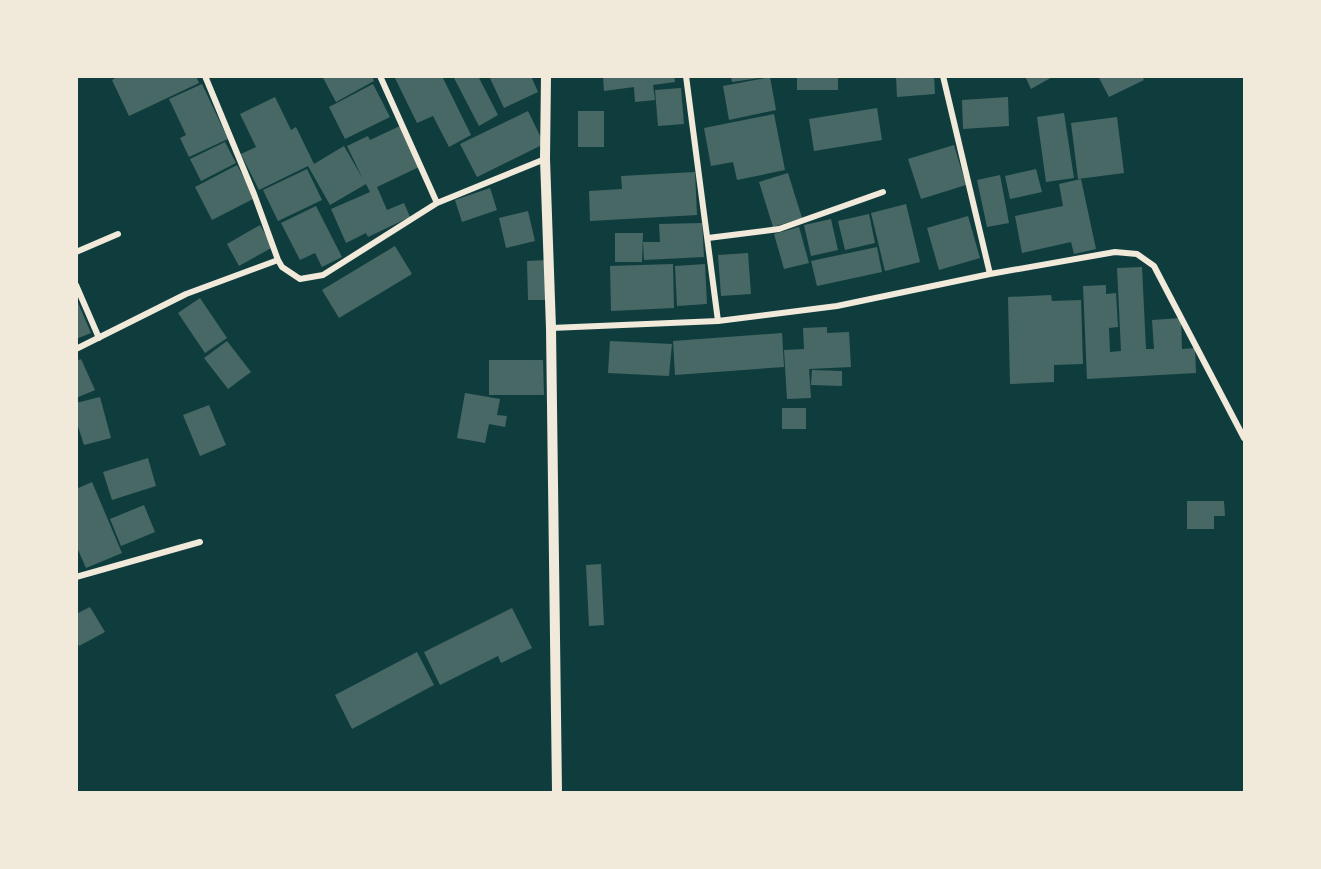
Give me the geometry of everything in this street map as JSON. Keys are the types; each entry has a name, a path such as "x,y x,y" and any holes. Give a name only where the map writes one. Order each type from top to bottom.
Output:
{"street":[{"path":"205,76 278,260 282,267 300,279 323,275 437,203 545,159"},
{"path":"380,76 437,203"},
{"path":"546,76 545,159 551,328 557,792"},
{"path":"686,76 718,321"},
{"path":"943,76 990,274"},
{"path":"708,238 778,229 883,192"},
{"path":"76,252 118,234"},
{"path":"551,328 718,321 837,306 990,274 1115,252 1137,254 1154,266 1245,438"},
{"path":"76,349 186,294 278,260"},
{"path":"76,285 99,338"},
{"path":"76,577 200,542"}],"building":[{"path":"119,76 196,76 199,83 129,116 112,80"},
{"path":"322,76 372,76 374,81 336,102"},
{"path":"394,76 442,76 471,135 449,147 433,116 417,123"},
{"path":"456,76 478,76 498,115 479,126 454,78"},
{"path":"489,76 531,76 538,92 504,108"},
{"path":"603,76 674,76 675,82 653,85 655,100 635,102 634,87 604,91"},
{"path":"731,76 759,76 759,78 732,82"},
{"path":"797,76 838,76 838,90 797,90"},
{"path":"896,76 934,76 935,94 897,97"},
{"path":"1025,76 1054,76 1031,89"},
{"path":"1098,76 1142,76 1144,80 1109,97"},
{"path":"770,77 776,110 729,120 723,86"},
{"path":"202,84 228,139 189,157 180,138 186,135 169,99"},
{"path":"373,84 390,117 345,139 329,107"},
{"path":"681,88 684,124 658,126 655,90"},
{"path":"275,97 291,130 296,127 314,164 344,146 363,179 347,146 368,136 370,140 400,126 419,167 377,187 387,210 404,203 410,217 368,237 366,233 346,243 331,209 370,192 366,184 330,205 308,166 259,190 241,154 256,147 240,114"},
{"path":"1008,97 1009,126 963,129 962,100"},
{"path":"877,108 882,140 814,151 809,119"},
{"path":"528,111 544,144 477,177 460,144"},
{"path":"578,111 604,111 604,147 578,147"},
{"path":"1064,113 1074,178 1046,182 1037,117"},
{"path":"774,114 785,170 737,180 733,162 711,166 704,128"},
{"path":"1117,117 1124,173 1078,179 1071,123"},
{"path":"225,142 236,163 201,181 190,159"},
{"path":"954,145 966,185 921,199 908,159"},
{"path":"237,165 255,198 212,220 195,187"},
{"path":"307,169 322,200 278,221 263,190"},
{"path":"1036,169 1042,192 1010,199 1005,176"},
{"path":"695,172 697,215 590,221 589,191 622,189 621,176"},
{"path":"788,173 802,218 773,227 759,182"},
{"path":"1000,175 1009,223 987,227 977,180"},
{"path":"1081,179 1096,249 1074,254 1071,242 1022,253 1015,216 1063,206 1059,184"},
{"path":"490,188 497,210 462,222 455,200"},
{"path":"906,204 920,262 885,271 871,213"},
{"path":"316,206 342,257 322,267 315,253 300,260 281,223"},
{"path":"528,211 535,241 506,248 499,218"},
{"path":"869,214 875,243 845,250 838,221"},
{"path":"968,216 980,258 939,270 927,228"},
{"path":"831,219 838,250 811,256 804,225"},
{"path":"702,223 704,257 644,260 643,242 660,242 659,224"},
{"path":"260,225 273,247 239,266 227,244"},
{"path":"799,227 809,263 784,269 774,234"},
{"path":"615,233 643,233 642,262 615,262"},
{"path":"395,246 412,274 339,318 322,290"},
{"path":"877,247 882,272 817,286 811,261"},
{"path":"748,253 751,294 721,296 718,255"},
{"path":"547,260 548,300 528,300 527,261"},
{"path":"673,264 674,308 611,311 610,266"},
{"path":"705,264 707,304 677,306 675,266"},
{"path":"1142,267 1146,349 1154,349 1152,320 1181,318 1182,349 1195,348 1196,373 1087,379 1083,286 1106,285 1106,294 1116,293 1118,327 1109,328 1110,352 1121,351 1117,268"},
{"path":"1051,295 1052,301 1081,300 1083,364 1054,365 1054,382 1010,384 1008,297"},
{"path":"76,298 91,333 76,339"},
{"path":"200,298 227,338 205,353 178,313"},
{"path":"827,327 827,333 849,332 851,367 809,369 811,398 787,399 784,350 804,349 803,328"},
{"path":"782,333 784,367 675,375 673,341"},
{"path":"227,341 251,372 228,389 204,358"},
{"path":"610,341 672,344 669,376 608,373"},
{"path":"81,359 95,390 76,398 76,361"},
{"path":"489,360 543,360 544,395 489,395"},
{"path":"812,370 842,371 842,386 811,385"},
{"path":"465,393 500,399 497,415 507,416 505,427 489,424 485,443 457,438"},
{"path":"100,397 111,438 84,445 76,420 76,403"},
{"path":"209,405 226,445 200,456 183,415"},
{"path":"782,408 806,408 806,429 782,429"},
{"path":"148,458 156,486 112,500 103,472"},
{"path":"92,482 122,553 86,568 76,545 76,489"},
{"path":"1187,501 1224,501 1225,516 1214,516 1214,529 1187,529"},
{"path":"144,505 155,532 121,546 110,519"},
{"path":"601,564 604,625 589,626 586,565"},
{"path":"90,607 105,632 79,646 76,640 76,614"},
{"path":"512,608 532,648 501,663 498,656 440,685 424,652"},
{"path":"417,652 434,685 352,729 335,695"}]}
